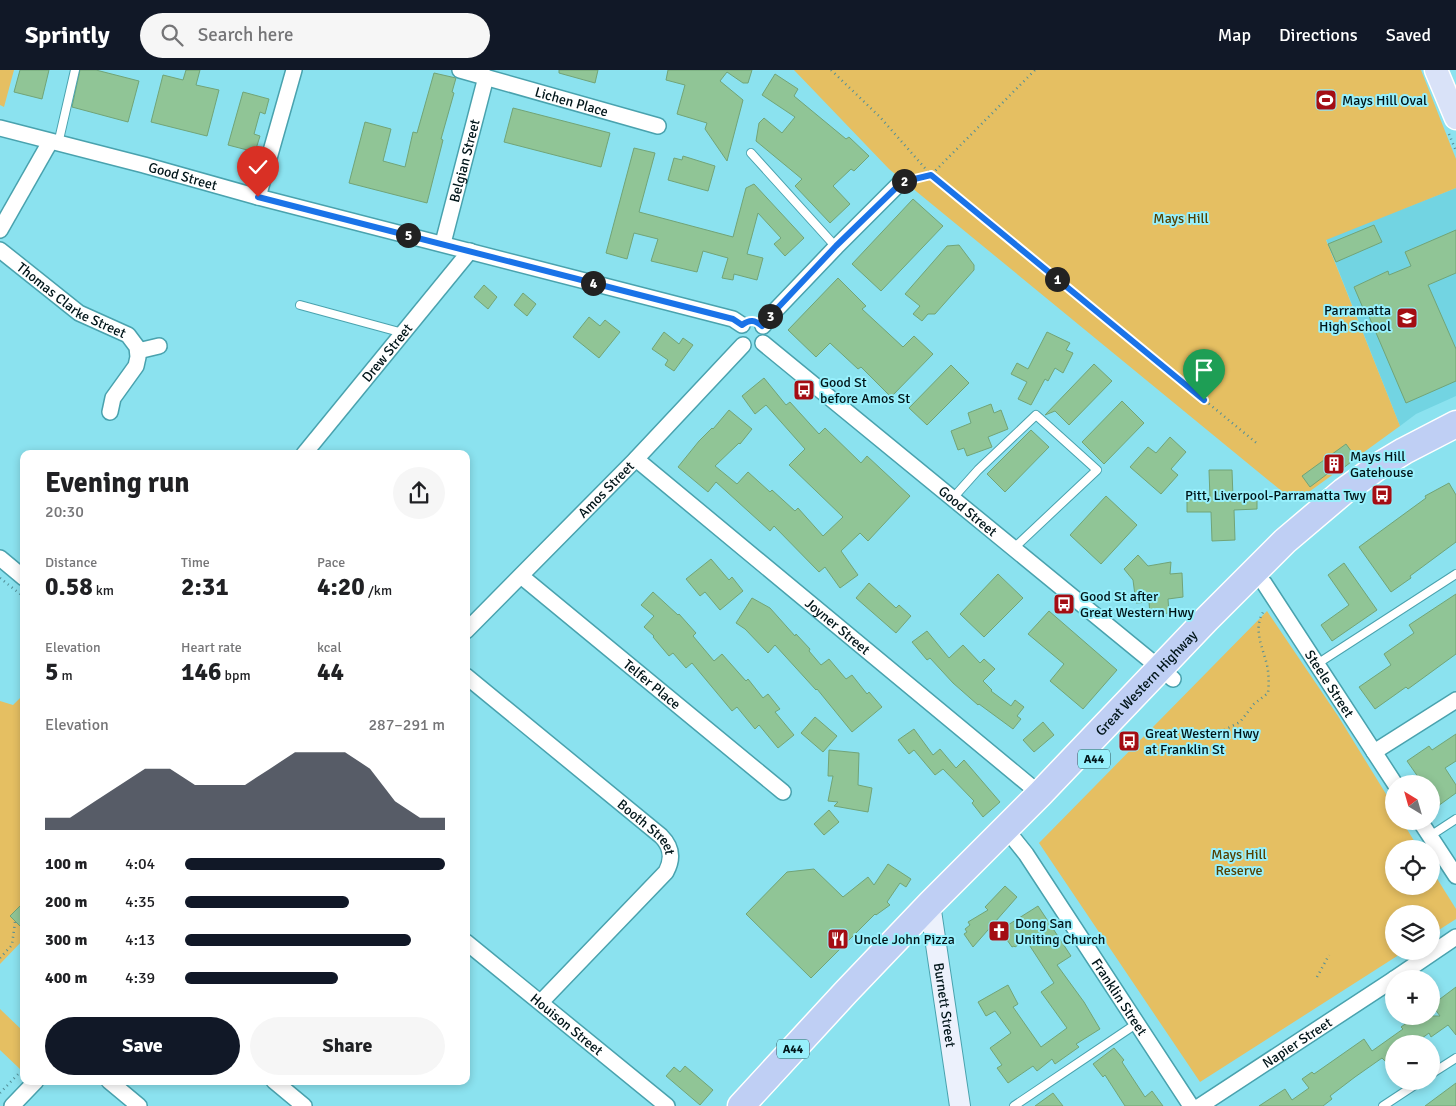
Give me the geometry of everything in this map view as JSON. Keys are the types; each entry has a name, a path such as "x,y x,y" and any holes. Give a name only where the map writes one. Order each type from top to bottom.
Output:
{"highway":[{"name":"Great Western Highway","path":"741,1106 846,992 1014,839 1167,674 1254,571 1315,514 1344,491 1404,451 1456,424"},
{"name":"Great Western Highway","path":"759,1106 1040,794 1167,674 1264,596 1319,529 1354,501 1397,472 1456,441"}],"main road":[{"path":"1436,70 1456,118"},
{"name":"Burnett Street","path":"932,914 960,1106"}],"street":[{"path":"258,197 294,70"},
{"name":"Lichen Place","path":"460,70 658,126"},
{"name":"Belgian Street","path":"443,243 486,77"},
{"name":"Good Street","path":"0,128 258,197 733,319 742,325"},
{"path":"0,230 54,143"},
{"path":"762,326 836,246 902,182"},
{"name":"Thomas Clarke Street","path":"0,250 79,313 128,335 135,342 138,351"},
{"name":"Drew Street","path":"307,450 470,251"},
{"path":"751,320 756,321 762,326 766,333 763,343 753,348 743,345 738,335 742,325 751,320"},
{"name":"Good Street","path":"763,343 1167,674"},
{"name":"Amos Street","path":"470,627 636,459 743,345"},
{"path":"110,412 112,398 136,366 138,351 159,346"},
{"name":"Joyner Street","path":"636,459 1040,794"},
{"path":"4,566 20,576"},
{"name":"Telfer Place","path":"521,576 783,792"},
{"name":"Steele Street","path":"1264,596 1317,664 1389,775"},
{"name":"Booth Street","path":"470,679 661,836 670,850 670,861 666,872 541,1002"},
{"path":"1374,752 1456,700"},
{"path":"1426,830 1456,876"},
{"name":"Franklin Street","path":"1014,839 1026,854 1191,1106"},
{"name":"Napier Street","path":"1407,970 1456,937"},
{"name":"Houison Street","path":"470,945 668,1106"},
{"name":"Napier Street","path":"1200,1106 1385,985"},
{"path":"12,1106 32,1085"},
{"path":"114,1085 139,1106"},
{"path":"279,1085 304,1106"}],"lane":[{"path":"54,143 75,70"},
{"path":"750,153 836,246"},
{"path":"300,305 403,333"},
{"path":"953,498 978,470 1036,415 1097,470 1014,548"},
{"path":"1317,664 1456,574"},
{"path":"1430,836 1456,819"},
{"path":"1014,1106 1136,1024"},
{"path":"1440,1068 1456,1058"},
{"path":"1383,1106 1407,1090"}],"path":[{"path":"831,70 880,116 931,175 1259,445"},
{"path":"902,182 931,175 1035,70"},
{"path":"0,578 20,594"},
{"path":"1224,730 1240,722 1254,704 1268,693 1269,677 1260,646 1258,627 1264,596"},
{"path":"0,958 12,944 15,922"},
{"path":"1317,977 1329,955"},
{"path":"0,1093 20,1072"}],"shaded area":[{"name":"Parramatta High School","path":"1456,188 1456,396 1416,414 1400,426 1326,239"}],"green space":[{"path":"0,70 14,70 4,107 0,105"},
{"name":"Mays Hill","path":"794,70 1421,70 1456,159 1456,188 1326,240 1400,426 1295,502 889,169"},
{"name":"Mays Hill Reserve","path":"1267,611 1338,716 1385,792 1385,830 1407,830 1414,840 1385,840 1385,895 1440,895 1440,883 1456,909 1456,919 1440,929 1440,905 1385,905 1385,960 1391,960 1200,1082 1039,843"},
{"path":"20,698 20,943 0,964 0,701 13,705"},
{"path":"0,1009 20,1028 20,1069 0,1050"}],"building":[{"path":"20,70 49,70 42,99 14,92"},
{"path":"80,70 96,70 139,81 128,122 72,107"},
{"path":"186,70 200,70 196,85 219,90 207,136 151,122 163,75 183,80"},
{"path":"559,70 598,70 595,83 559,73"},
{"path":"668,70 752,70 748,83 743,83 727,72 720,81 743,100 727,161 705,129 707,123 677,114 685,85 666,80"},
{"path":"434,73 456,78 427,203 349,183 365,122 391,129 383,161 405,167 413,132 417,133"},
{"path":"775,74 798,89 794,96 846,139 849,137 869,156 854,171 851,169 833,186 850,204 830,223 795,186 802,179 756,141 759,123 764,118 782,133 795,117 762,95"},
{"path":"243,92 269,99 265,114 260,112 254,134 260,136 255,152 228,145"},
{"path":"513,108 610,133 601,167 504,142"},
{"path":"634,148 655,153 639,212 733,237 746,188 754,184 804,238 785,256 774,244 781,238 758,213 747,254 763,258 757,280 734,274 733,280 722,278 728,258 703,251 697,272 651,261 658,239 634,233 627,259 606,253"},
{"path":"683,156 715,166 708,191 668,180 674,158 682,160"},
{"path":"913,199 943,226 881,291 852,264"},
{"path":"1374,225 1382,242 1336,262 1328,244"},
{"path":"1456,230 1456,273 1428,285 1456,349 1456,381 1406,403 1365,307 1363,308 1354,287 1388,271 1389,275 1411,266 1405,252"},
{"path":"959,245 974,265 974,270 935,314 928,314 922,321 913,314 920,306 905,294 947,246"},
{"path":"838,278 866,306 862,309 903,347 914,336 933,354 891,397 861,367 858,369 830,343 816,357 788,330"},
{"path":"484,285 497,297 488,309 474,297"},
{"path":"523,293 536,304 527,316 514,305"},
{"path":"589,317 600,326 605,320 620,332 599,358 573,337"},
{"path":"664,332 679,344 683,338 693,345 674,371 665,365 668,360 652,349"},
{"path":"1047,332 1070,343 1066,350 1073,353 1063,373 1055,368 1048,381 1045,379 1031,405 1018,399 1027,382 1011,374 1017,363 1028,369"},
{"path":"1094,364 1112,381 1069,425 1055,411 1045,415"},
{"path":"951,365 969,383 927,425 909,408"},
{"path":"764,378 786,405 790,402 819,434 825,428 861,463 867,456 910,496 868,541 860,533 841,551 858,575 840,588 825,567 819,572 774,526 770,531 716,482 708,492 678,467 699,441 713,429 729,410 752,429 740,444 715,466 737,484 748,472 795,511 798,508 823,536 843,517 789,465 805,449 766,405 755,414 742,396"},
{"path":"1122,401 1144,423 1104,464 1082,442"},
{"path":"991,404 994,413 1001,410 1008,429 988,437 992,447 967,456 964,448 958,450 951,431 971,423 968,413"},
{"path":"1031,430 1049,447 1005,492 987,474"},
{"path":"1170,437 1186,452 1171,469 1178,475 1161,494 1130,467 1148,447 1156,453"},
{"name":"Mays Hill Gatehouse","path":"1346,444 1354,455 1349,459 1351,462 1342,469 1339,465 1310,487 1302,476"},
{"path":"1209,470 1232,470 1233,498 1257,497 1257,509 1234,510 1235,540 1212,541 1211,512 1187,512 1187,500 1210,499"},
{"path":"1449,483 1456,495 1456,542 1391,592 1359,547 1426,498 1425,496"},
{"path":"1106,496 1137,525 1101,564 1070,535"},
{"path":"1138,555 1148,566 1171,562 1170,574 1182,573 1183,597 1168,599 1169,613 1150,615 1149,602 1136,603 1133,580 1124,569"},
{"path":"711,559 729,580 732,577 743,591 720,610 705,592 700,596 686,579"},
{"path":"1344,563 1377,610 1332,641 1321,625 1349,605 1328,575"},
{"path":"998,574 1023,598 984,637 960,614"},
{"path":"869,583 896,608 899,605 911,616 896,633 856,598"},
{"path":"653,592 679,614 696,633 693,636 714,661 722,654 746,681 748,679 763,698 768,694 780,709 775,712 794,735 778,748 759,725 755,729 737,707 732,711 692,663 686,668 673,653 669,656 654,636 644,627 654,616 641,605"},
{"path":"1456,594 1456,654 1408,689 1406,687 1375,709 1359,687 1391,665 1384,654 1414,633 1409,625"},
{"path":"752,598 770,608 795,636 796,634 810,649 809,651 821,665 829,659 846,679 852,675 867,694 869,692 882,707 852,732 817,689 775,645 768,653 745,629 736,623"},
{"path":"1049,611 1117,670 1083,709 1050,681 1064,664 1028,634"},
{"path":"927,631 949,658 963,645 980,663 984,659 995,669 983,681 991,691 1011,706 1015,700 1024,707 1017,716 1021,719 1013,729 978,705 953,683 930,658 927,660 912,642"},
{"path":"815,717 837,736 823,752 801,733"},
{"path":"1043,722 1054,735 1034,752 1023,740"},
{"path":"914,729 933,755 940,749 956,768 964,760 1000,802 983,817 972,803 974,801 943,769 935,775 914,750 909,754 898,740"},
{"path":"1456,734 1456,761 1445,768 1456,785 1456,793 1440,805 1440,775 1417,775 1407,761 1429,746 1432,750"},
{"path":"829,750 859,753 858,785 872,788 868,812 834,806 838,802 828,801 833,776 828,776"},
{"path":"829,810 839,822 824,835 814,824"},
{"path":"888,864 911,879 906,887 900,883 887,902 890,905 875,914 811,978 746,914 787,872 814,869 843,897 868,877 874,885"},
{"path":"1005,886 1017,897 973,947 964,934 967,932 965,929 970,925 968,922 988,910 985,907"},
{"path":"20,906 20,926 10,916"},
{"path":"1038,906 1071,956 1057,965 1084,1002 1100,1029 1076,1044 1079,1047 1055,1064 1052,1059 1037,1071 1033,1066 1008,1083 997,1068 1002,1065 990,1048 1011,1033 995,1011 986,1016 978,1002 1008,985 1018,1004 1013,1007 1041,1047 1067,1028 1041,992 1054,983 1026,940 1012,947 1000,930"},
{"path":"1456,987 1456,1035 1448,1025 1434,1035 1429,1033 1426,1035 1395,1035 1403,1029 1401,1027 1404,1025 1440,1025 1440,999"},
{"path":"1364,1039 1372,1051 1385,1042 1385,1061 1382,1058 1355,1077 1330,1096 1332,1099 1323,1106 1259,1106 1285,1089 1292,1100 1309,1088 1302,1079 1312,1072 1314,1074"},
{"path":"1114,1048 1124,1060 1122,1062 1145,1097 1152,1091 1163,1106 1125,1106 1105,1075 1103,1077 1093,1064"},
{"path":"685,1066 713,1090 700,1105 666,1076 674,1067 680,1072"},
{"path":"1456,1083 1456,1106 1425,1106"},
{"path":"1053,1093 1063,1106 1035,1106"}],"place":[{"name":"Mays Hill Oval","path":"1326,100"},
{"name":"Parramatta High School","path":"1407,318"},
{"name":"Good St before Amos St","path":"804,390"},
{"name":"Mays Hill Gatehouse","path":"1334,464"},
{"name":"Pitt, Liverpool-Parramatta Twy","path":"1382,495"},
{"name":"Good St after Great Western Hwy","path":"1064,604"},
{"name":"Great Western Hwy at Franklin St","path":"1129,741"},
{"name":"Dong San Uniting Church","path":"999,931"},
{"name":"Uncle John Pizza","path":"838,939"}],"route":[{"path":"258,197 733,319 742,325 751,320 756,321 762,326 836,246 902,182 931,175 1204,400"}]}
